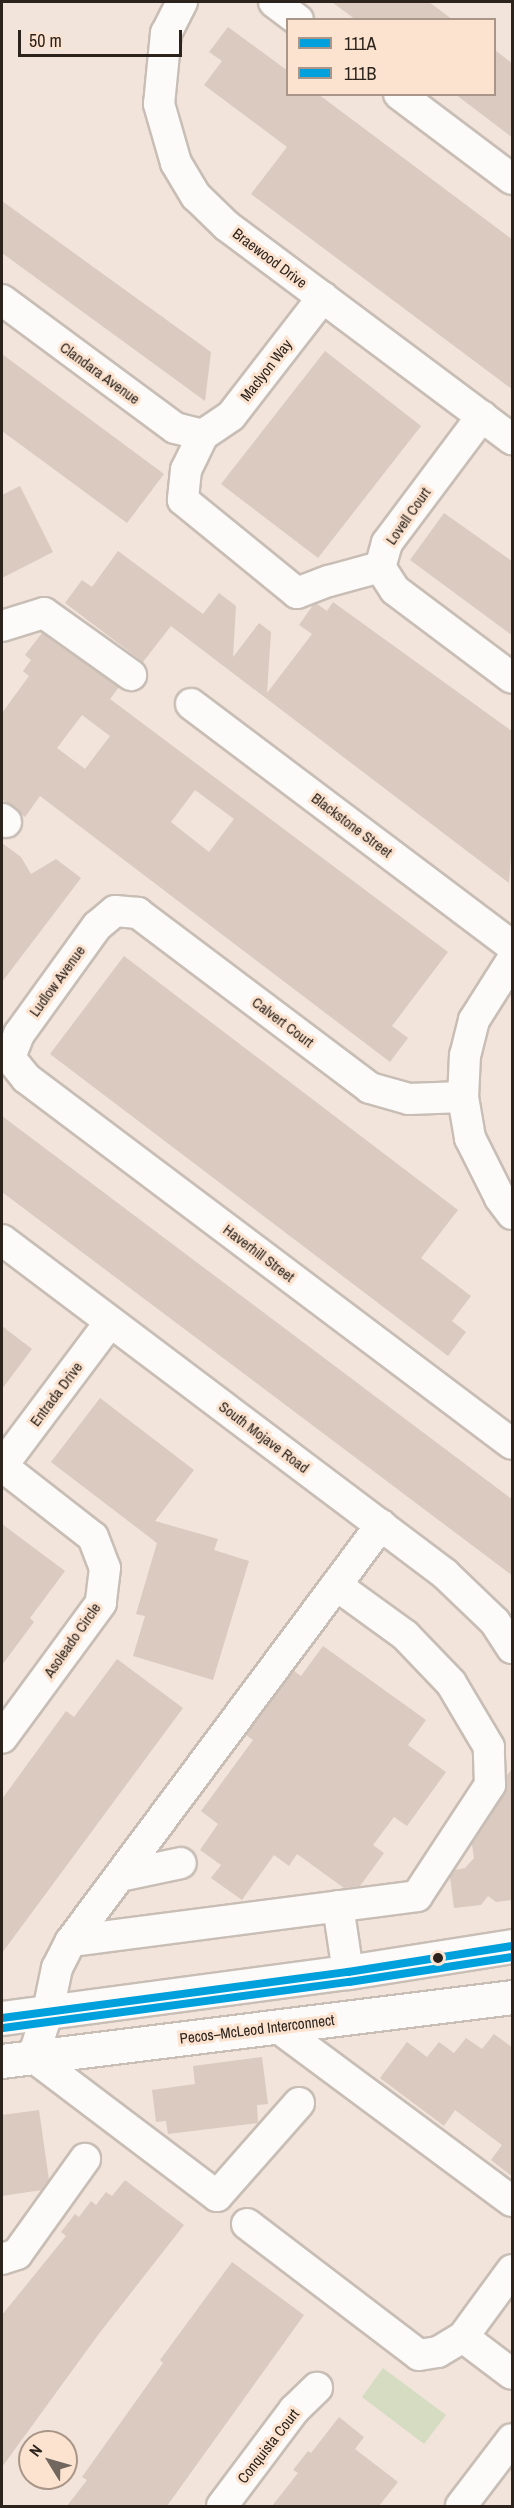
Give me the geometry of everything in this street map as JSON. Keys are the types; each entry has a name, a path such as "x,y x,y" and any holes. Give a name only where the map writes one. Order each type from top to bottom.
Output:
{"main road":[{"path":"2,2018 348,1972 513,1946"},
{"name":"Pecos–McLeod Interconnect","path":"17,2059 513,1997"}],"street":[{"name":"Braewood Drive","path":"182,2 166,33 159,104 176,163 196,196 227,226 513,439"},
{"path":"274,2 295,18"},
{"path":"402,96 513,178"},
{"name":"Maclyon Way","path":"203,435 231,416 323,297"},
{"name":"Clandara Avenue","path":"2,300 175,428 203,435"},
{"name":"Lovell Court","path":"380,567 387,543 483,416"},
{"path":"203,435 186,470 183,500 297,593 329,580 380,567 395,590 513,678"},
{"path":"2,626 44,613 130,675"},
{"name":"Blackstone Street","path":"191,704 513,946"},
{"name":"Ludlow Avenue","path":"10,1058 19,1034 97,926 115,911"},
{"name":"Calvert Court","path":"115,911 138,913 370,1088 409,1099 463,1096"},
{"path":"513,960 474,1020 465,1055 463,1096 470,1138 500,1198 513,1214"},
{"name":"Haverhill Street","path":"10,1058 26,1078 513,1444"},
{"name":"South Mojave Road","path":"2,1240 445,1574 495,1622 513,1648"},
{"name":"Entrada Drive","path":"2,1466 110,1322"},
{"name":"Asoleado Circle","path":"2,1466 93,1537 105,1568 101,1603 2,1738"},
{"path":"299,2103 217,2196 17,2059 48,2012 57,1968 71,1941 381,1525"},
{"path":"71,1941 417,1896 490,1785 489,1747 451,1683 405,1635 336,1585"},
{"path":"120,1876 181,1863"},
{"path":"338,1906 348,1972"},
{"path":"276,2026 513,2201"},
{"path":"2,2259 17,2254 85,2159"},
{"path":"247,2224 419,2355 438,2352 463,2337 513,2270"},
{"path":"463,2337 513,2374"},
{"name":"Conquista Court","path":"222,2506 294,2410 317,2388"},
{"path":"461,2506 512,2440"}],"green space":[{"path":"383,2368 446,2415 424,2444 362,2397"}],"building":[{"path":"332,2 429,2 450,18 353,18"},
{"path":"228,27 286,70 286,96 321,96 513,240 513,390 251,194 287,147 204,85 222,61 209,52"},
{"path":"496,51 513,64 513,138 458,96 496,96"},
{"path":"2,201 211,352 205,401 2,253"},
{"path":"325,351 421,426 318,558 221,484"},
{"path":"2,354 164,474 127,523 2,431"},
{"path":"20,486 53,552 2,578 2,495"},
{"path":"444,513 513,562 513,636 410,560"},
{"path":"118,551 203,614 219,593 236,606 233,657 259,623 271,632 267,693 312,634 299,625 313,605 317,604 327,611 333,602 513,732 513,828 509,883 171,626 143,662 65,603 82,580 92,587"},
{"path":"42,633 119,687 110,699 448,952 392,1026 408,1038 390,1062 40,796 25,817 2,799 2,713 29,676 23,671 31,660 25,655","holes":["82,715 110,736 85,769 57,748","195,790 234,819 209,852 171,822"]},
{"path":"2,843 21,857 31,874 56,859 81,878 2,982"},
{"path":"124,956 458,1210 421,1258 471,1296 452,1321 466,1332 448,1356 50,1054"},
{"path":"2,1116 513,1500 513,1576 2,1192"},
{"path":"2,1326 32,1349 2,1389"},
{"path":"100,1398 194,1470 155,1521 218,1539 214,1550 249,1561 213,1680 133,1656 145,1616 136,1614 157,1543 51,1462"},
{"path":"2,1524 65,1571 30,1618 34,1622 2,1665"},
{"path":"323,1646 426,1720 408,1745 446,1772 407,1826 394,1817 373,1845 384,1853 360,1886 344,1888 297,1854 289,1866 274,1855 242,1900 211,1878 221,1865 200,1850 218,1824 201,1811 253,1740 246,1735 294,1671 301,1676"},
{"path":"117,1659 183,1708 2,1953 2,1799 66,1711 74,1717"},
{"path":"513,1768 513,1900 496,1902 488,1896 481,1905 454,1908 450,1877 455,1870 465,1868 474,1858 472,1844 504,1794 507,1775"},
{"path":"494,2034 513,2048 513,2177 491,2160 502,2145 455,2110 444,2126 380,2078 407,2042 427,2057 439,2042 454,2053 466,2038 482,2049"},
{"path":"262,2057 268,2104 257,2105 258,2123 168,2134 166,2121 156,2122 152,2090 195,2084 193,2066"},
{"path":"39,2110 49,2180 42,2190 2,2196 2,2115"},
{"path":"125,2180 184,2225 98,2335 29,2430 18,2430 18,2445 2,2467 2,2315 66,2236 61,2232 75,2214 79,2217 91,2201 96,2205 106,2192 112,2196"},
{"path":"232,2262 304,2315 167,2506 67,2506 87,2480 82,2477 163,2363 160,2360"},
{"path":"339,2417 364,2437 355,2449 398,2482 379,2506 272,2506 298,2473 293,2470 308,2451 311,2453"}],"transit line":[{"name":"111A","path":"2,2018 348,1972 512,1946"},
{"name":"111B","path":"3,2028 349,1982 512,1957"}]}
